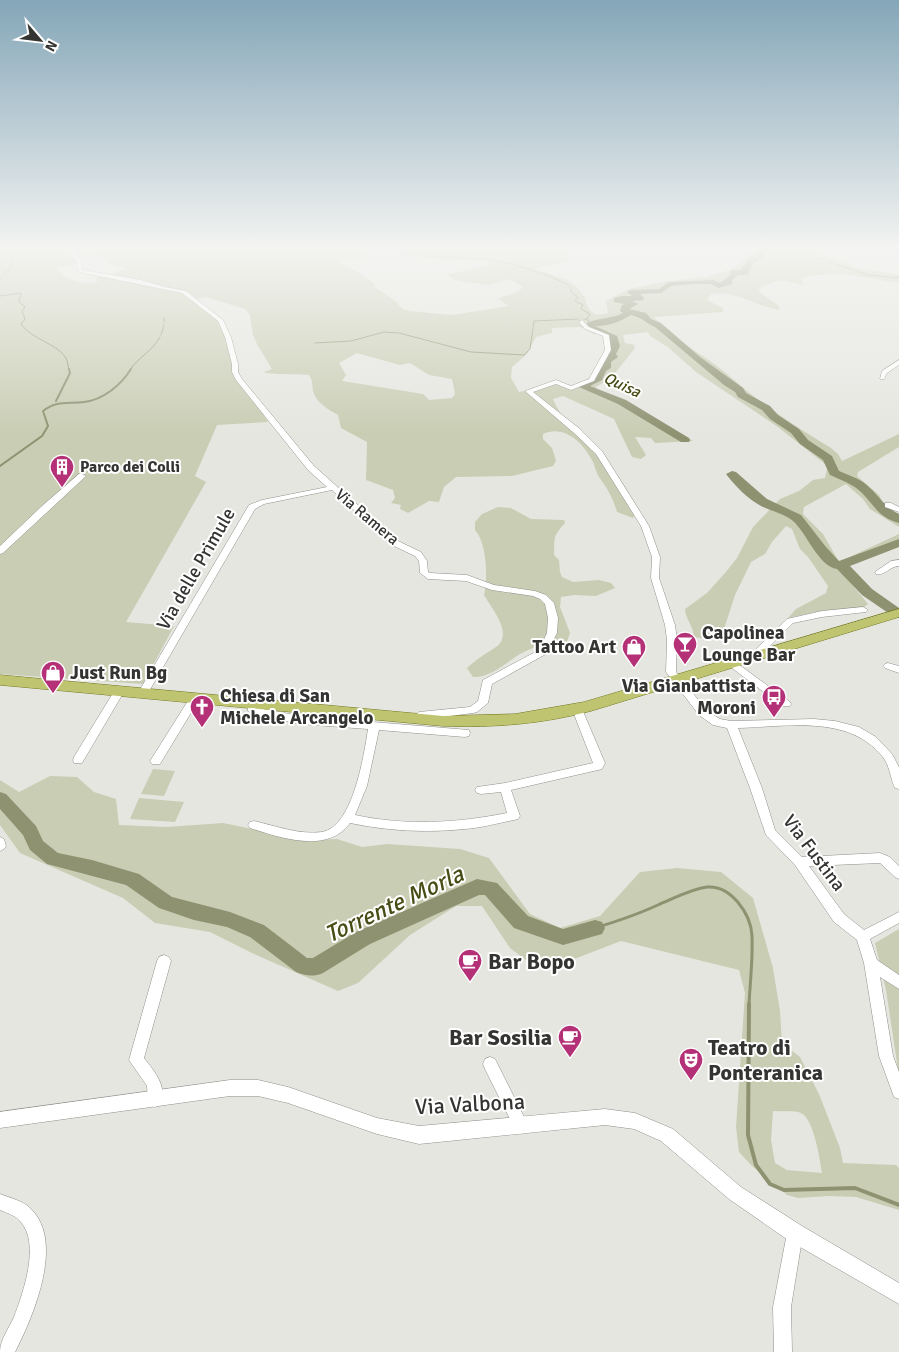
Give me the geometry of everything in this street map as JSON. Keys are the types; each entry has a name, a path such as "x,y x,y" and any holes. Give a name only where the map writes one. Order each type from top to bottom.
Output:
{"main road":[{"name":"Via Ramera","path":"0,680 252,702 304,716 496,722 534,718 577,709 894,615"}],"street":[{"name":"Via Ramera","path":"206,309 220,320 228,337 235,364 235,372 239,380 311,468 366,516 394,544 418,554 423,561 424,573 428,576 467,578 492,587 535,594 543,597 549,603 553,618 552,633 543,652 487,682 483,703 473,710 406,718"},
{"path":"582,322 587,328 606,335 608,346 606,355 592,380 572,388 556,382 528,391 562,421 577,431 600,453 645,526 656,557 655,578 670,625 672,640 671,672 703,713 717,722 731,725 829,723 845,726 866,735 879,744 890,759 899,785"},
{"path":"882,378 884,372 899,362"},
{"path":"0,551 82,476"},
{"name":"Via delle Primule","path":"143,692 252,507 262,502 332,488"},
{"path":"888,505 899,510"},
{"path":"879,572 894,563 899,563"},
{"path":"761,654 760,650 790,621 822,614 863,610"},
{"path":"731,663 786,704"},
{"path":"888,666 899,670"},
{"path":"78,760 120,690"},
{"path":"156,761 195,698"},
{"path":"481,790 505,787 598,766 599,763 577,709"},
{"name":"Via Ramera","path":"304,716 374,726 465,733"},
{"name":"Via Fustina","path":"731,725 756,788 770,832 799,862 839,918 863,937"},
{"path":"254,825 309,836 331,834 341,828 354,807 368,762 374,726"},
{"path":"347,818 378,825 415,826 465,825 514,816 505,787"},
{"path":"799,862 880,858 886,860 899,874"},
{"path":"899,918 863,937 871,962 886,1056 899,1092"},
{"path":"154,1100 156,1092 154,1084 136,1060 164,961"},
{"path":"871,962 899,983"},
{"path":"490,1064 521,1126"},
{"name":"Via Valbona","path":"0,1120 230,1088 258,1088 288,1095 377,1126 419,1135 605,1117 635,1121 667,1134 735,1193 795,1232 899,1294"},
{"path":"0,1202 26,1215 38,1236 37,1264 31,1290 21,1323 6,1352"},
{"path":"783,1352 782,1307 795,1232"}],"green space":[{"path":"0,309 209,309 221,319 241,378 268,422 217,425 195,476 206,482 126,622 174,626 143,684 0,674"},
{"path":"245,309 403,309 452,315 489,309 590,309 596,315 608,313 607,309 723,309 723,312 654,317 673,335 716,365 761,402 831,448 842,461 899,434 899,447 858,472 857,476 879,495 889,513 899,519 899,527 870,509 863,499 846,484 804,507 803,514 823,534 839,562 899,534 899,544 844,565 845,576 868,604 864,607 820,611 788,618 796,609 826,593 828,586 808,557 800,549 792,529 786,526 772,542 765,554 751,562 735,595 725,626 724,640 694,637 685,609 707,593 725,573 737,558 753,527 780,499 799,491 813,480 825,478 827,469 825,464 778,427 696,372 668,347 650,336 648,332 623,335 625,343 634,345 635,348 611,378 596,387 597,391 621,399 693,441 655,443 651,438 635,437 646,455 641,459 632,457 614,419 563,396 553,399 563,417 601,455 620,479 638,509 633,518 617,512 610,493 599,477 589,455 573,437 559,432 543,434 543,439 552,448 556,461 553,466 512,476 456,477 444,487 439,502 429,501 408,513 400,509 401,505 391,503 395,498 393,490 366,480 367,442 341,428 338,415 317,399 309,375 264,372 272,369 253,335 250,315","holes":["580,327 594,334 610,334 612,343 608,357 598,375 579,387 561,383 519,392 511,378 512,367 527,354 536,337 552,333 552,328","357,353 400,365 410,363 429,375 452,379 455,394 452,398 429,400 423,394 342,381 346,375 339,363"]},
{"path":"498,507 511,508 531,519 564,520 565,523 556,535 554,545 554,555 559,560 562,577 573,582 599,580 611,583 615,588 596,596 574,595 561,597 560,607 570,633 564,651 543,644 520,654 486,675 473,677 467,668 496,647 501,642 503,635 500,621 484,595 486,561 482,543 475,530 475,522 482,514"},
{"path":"153,769 175,771 164,796 141,794"},
{"path":"50,776 77,777 94,792 116,799 119,825 167,827 223,823 306,840 337,839 362,847 387,844 460,849 489,858 530,914 560,928 600,916 640,872 677,868 721,872 753,898 773,968 780,1011 782,1043 800,1057 819,1094 840,1148 843,1163 896,1165 899,1168 899,1210 856,1197 798,1198 787,1195 752,1166 739,1152 736,1127 745,993 739,970 621,941 569,961 538,969 510,948 482,906 456,906 410,935 358,983 338,991 210,932 155,923 123,898 20,853 0,825 0,780 19,792","holes":["773,1111 798,1112 806,1117 816,1140 822,1173 787,1170 775,1163 771,1140"]},
{"path":"139,798 184,802 175,822 130,819"},
{"path":"899,929 899,1076 886,990 875,943"}],"waterway":[{"path":"23,309 22,311 25,319 21,324 31,334 62,353 67,360 69,370"},
{"path":"581,309 590,314 587,319"},
{"path":"624,309 624,311 643,315 648,321 658,325 697,359 739,390 742,395 766,408 774,417 795,431 804,442 828,458 834,473 855,482 866,490 882,510 899,519"},
{"name":"Quisa","path":"629,313 619,319 611,319 602,324 590,324 592,328 614,338 615,346 611,354 613,357 606,361 608,366 602,370 599,378 589,382 584,387 622,402 685,440"},
{"path":"315,343 351,341 384,332 399,333 471,352 524,355 530,349 534,321 578,319"},
{"name":"Quisa","path":"587,319 590,324"},
{"path":"161,335 164,325"},
{"path":"130,370 160,337"},
{"path":"56,401 70,373 69,369"},
{"path":"0,466 42,436 48,426 43,411 53,405 91,401 105,395 117,386 131,369"},
{"name":"Quisa","path":"732,474 763,502 797,518 821,550 836,565"},
{"name":"Quisa","path":"899,543 841,565 867,592 899,614"},
{"name":"Torrente Morla","path":"0,798 30,831 36,845 53,859 92,867 132,879 166,903 194,912 230,920 257,931 303,966 316,967 363,938 477,887 490,888 521,922 563,937 595,928"},
{"name":"Torrente Morla","path":"595,928 695,890 707,887 724,891 732,896 744,910 751,927 752,953 749,1005"},
{"name":"Torrente Morla","path":"749,1004 748,1135 756,1165 770,1184 784,1190 855,1188 899,1205"}],"place":[{"name":"Parco dei Colli","path":"62,488"},
{"name":"Capolinea Lounge Bar","path":"685,665"},
{"name":"Tattoo Art","path":"634,668"},
{"name":"Just Run Bg","path":"53,694"},
{"name":"Via Gianbattista Moroni","path":"774,718"},
{"name":"Chiesa di San Michele Arcangelo","path":"202,728"},
{"name":"Bar Bopo","path":"470,982"},
{"name":"Bar Sosilia","path":"570,1058"},
{"name":"Teatro di Ponteranica","path":"691,1081"}]}
